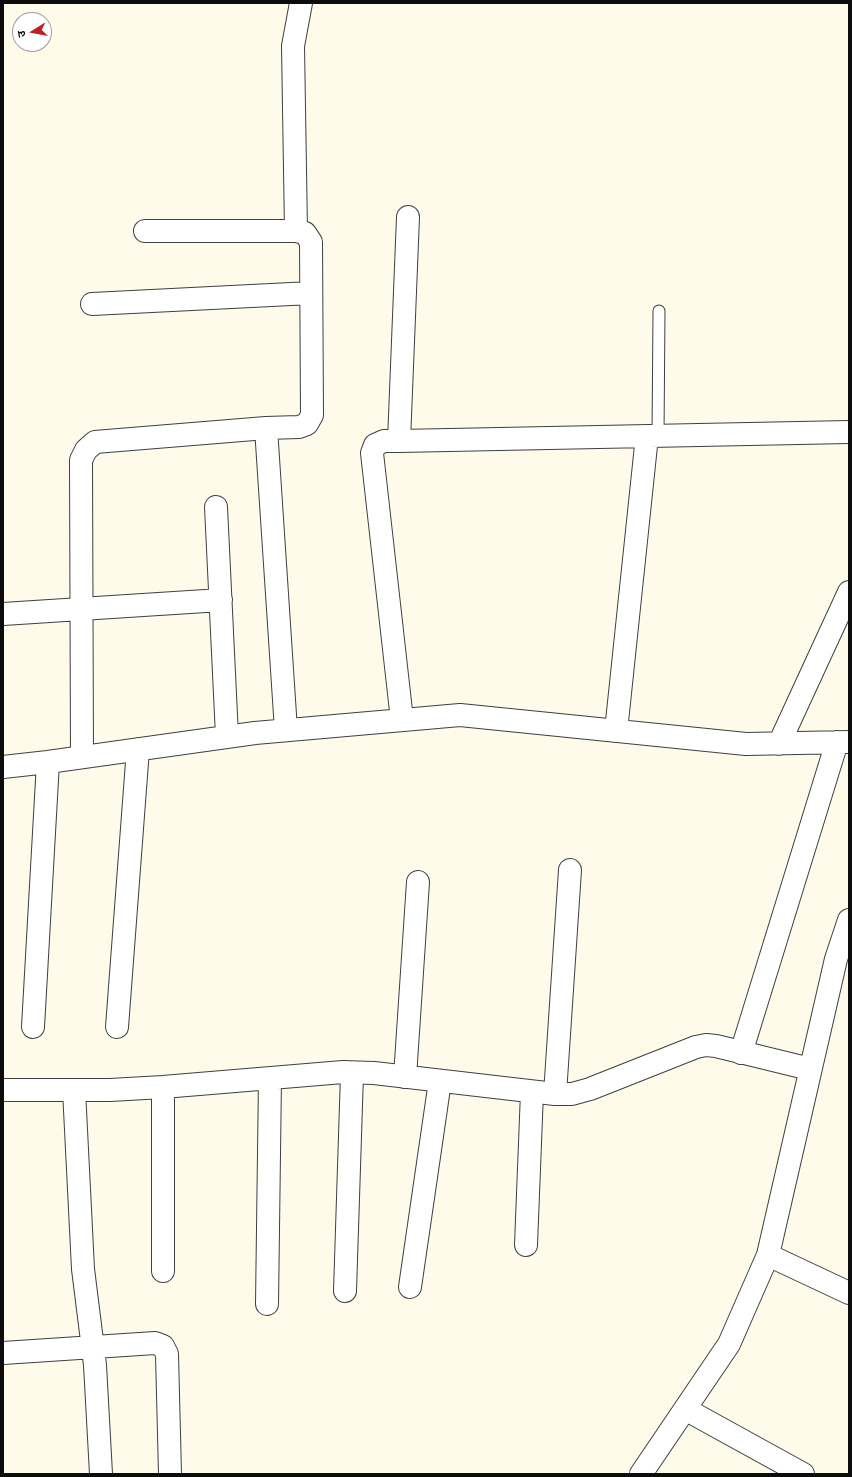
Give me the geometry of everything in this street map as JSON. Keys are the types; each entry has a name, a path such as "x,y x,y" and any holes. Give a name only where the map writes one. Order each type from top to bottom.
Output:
{"street":[{"path":"296,231 293,46 301,3"},
{"path":"400,441 408,217"},
{"path":"82,757 81,460 86,450 95,442 266,428 298,428 307,424 312,415 310,242 305,233 296,231 145,231"},
{"path":"92,304 311,293"},
{"path":"266,428 286,730"},
{"path":"402,720 372,453 375,445 384,441 849,432"},
{"path":"616,731 653,436"},
{"path":"216,507 227,736"},
{"path":"779,744 849,592"},
{"path":"3,614 220,600"},
{"path":"3,766 48,762 227,736 460,715 746,744 843,742 741,1053"},
{"path":"117,1027 138,749"},
{"path":"33,1027 48,762"},
{"path":"555,1094 570,870"},
{"path":"405,1077 418,882"},
{"path":"641,1474 729,1344 768,1255 836,959 849,920"},
{"path":"3,1090 74,1090 163,1087 343,1072 352,1074 374,1073 532,1092 572,1094 590,1089 696,1047 716,1046 810,1069"},
{"path":"345,1291 352,1074"},
{"path":"267,1304 270,1078"},
{"path":"410,1287 440,1081"},
{"path":"163,1087 163,1271"},
{"path":"74,1090 83,1269 93,1347 101,1474"},
{"path":"526,1245 532,1092"},
{"path":"768,1255 849,1293"},
{"path":"3,1353 155,1343 162,1346 167,1354 170,1474"},
{"path":"685,1409 803,1474"}],"lane":[{"path":"653,436 659,311"}]}
